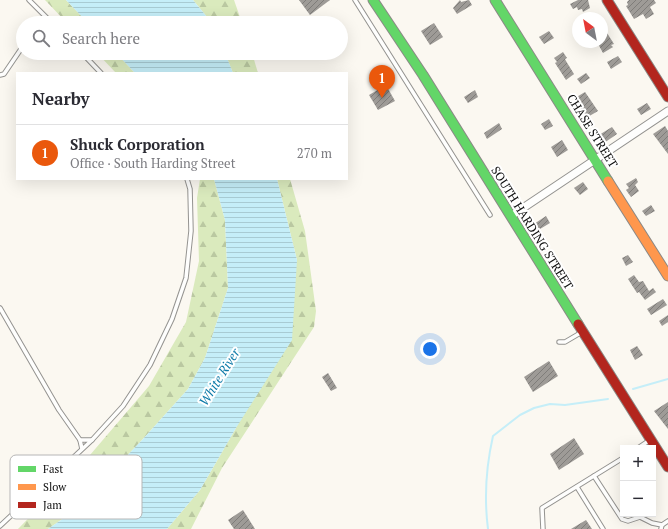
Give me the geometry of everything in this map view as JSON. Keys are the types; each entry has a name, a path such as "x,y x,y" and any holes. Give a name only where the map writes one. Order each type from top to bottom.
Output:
{"main road":[{"name":"SOUTH HARDING STREET","path":"375,0 668,467"},
{"name":"CHASE STREET","path":"495,0 668,276"},
{"path":"607,0 668,97"}],"street":[{"path":"511,216 668,111"}],"lane":[{"path":"29,0 45,16"},
{"path":"355,0 490,216"},
{"path":"0,75 4,74 16,56"},
{"path":"89,60 100,72"},
{"path":"75,455 92,440 123,406 150,364 172,319 186,278 191,231 190,189 187,180"},
{"path":"0,308 59,410 80,440 82,448"},
{"path":"559,342 565,342 583,332"},
{"path":"80,440 92,440"},
{"path":"643,445 651,440"},
{"path":"544,529 542,508 620,460"},
{"path":"594,476 622,519 628,521 637,517 662,527 668,521"},
{"path":"577,487 603,529"},
{"path":"0,526 10,516"}],"green space":[{"path":"45,0 66,0 81,16 60,16"},
{"path":"193,0 234,0 240,16 206,16"},
{"path":"104,60 123,60 134,72 115,72"},
{"path":"228,60 254,60 258,72 233,72"},
{"path":"200,180 214,180 225,220 228,288 205,358 188,389 128,455 90,455 149,386 186,322 199,261 197,198"},
{"path":"277,180 290,180 305,231 316,311 314,327 222,468 191,529 167,529 200,490 236,428 297,260"},
{"path":"28,519 62,519 48,529 18,529"}],"water":[{"path":"66,0 193,0 206,16 81,16"},
{"path":"123,60 228,60 233,72 134,72"},
{"name":"White River","path":"214,180 277,180 297,260 292,340 236,428 200,490 167,529 48,529 62,519 142,519 142,455 128,455 188,389 205,358 228,288 225,220"}],"building":[{"path":"299,0 330,0 310,15"},
{"path":"460,0 461,2 469,0 472,5 457,14 453,8"},
{"path":"578,0 588,0 590,8 583,12 582,9 578,10 577,7 573,9 570,4"},
{"path":"629,0 654,0 656,3 650,7 654,14 646,19 643,14 634,19 626,6 628,5 627,2"},
{"path":"434,23 443,37 430,45 421,31"},
{"path":"549,31 554,38 544,44 539,37"},
{"path":"608,34 614,44 611,45 613,47 603,53 600,48 608,48"},
{"path":"563,52 567,58 565,59 566,61 574,74 566,80 555,63 557,62 554,58"},
{"path":"618,56 622,62 611,69 607,62"},
{"path":"586,73 590,78 581,84 577,79"},
{"path":"386,85 395,101 378,110 369,95"},
{"path":"475,90 478,97 468,103 464,97"},
{"path":"585,92 598,111 586,118 575,98"},
{"path":"647,103 651,109 641,115 637,109"},
{"path":"549,119 553,126 545,130 541,124"},
{"path":"499,123 502,129 487,139 484,133"},
{"path":"665,126 668,131 668,154 653,134"},
{"path":"612,127 617,134 604,143 599,135"},
{"path":"562,140 568,150 557,157 551,147"},
{"path":"636,178 638,182 635,185 639,191 631,197 626,190 629,188 626,184"},
{"path":"583,182 588,189 580,195 574,188"},
{"path":"651,205 655,211 646,216 642,211"},
{"path":"546,216 550,223 540,229 537,229 534,224"},
{"path":"628,255 633,262 626,266 622,258"},
{"path":"634,275 639,282 643,281 649,291 653,288 656,292 645,300 639,292 637,293 628,279"},
{"path":"663,299 667,305 651,315 647,309"},
{"path":"668,315 668,322 662,326 659,321"},
{"path":"637,346 643,355 635,360 630,350"},
{"path":"549,361 558,376 533,392 524,377"},
{"path":"328,373 337,388 331,391 322,377"},
{"path":"668,402 668,429 654,411"},
{"path":"574,438 584,454 559,470 550,454"},
{"path":"243,510 255,529 234,529 228,520"},
{"path":"586,520 592,529 571,529"}],"waterway":[{"path":"633,389 668,379"},
{"path":"488,529 486,482 493,436 520,415 534,408 550,404 565,405 608,399"}],"traffic: fast":[{"path":"373,0 423,75 578,324"},
{"path":"495,0 608,181"}],"traffic: slow":[{"path":"608,181 668,276"}],"traffic: jam":[{"path":"607,0 668,97"},
{"path":"578,324 668,467"}],"place":[{"name":"Shuck Corporation","path":"382,98"}]}
